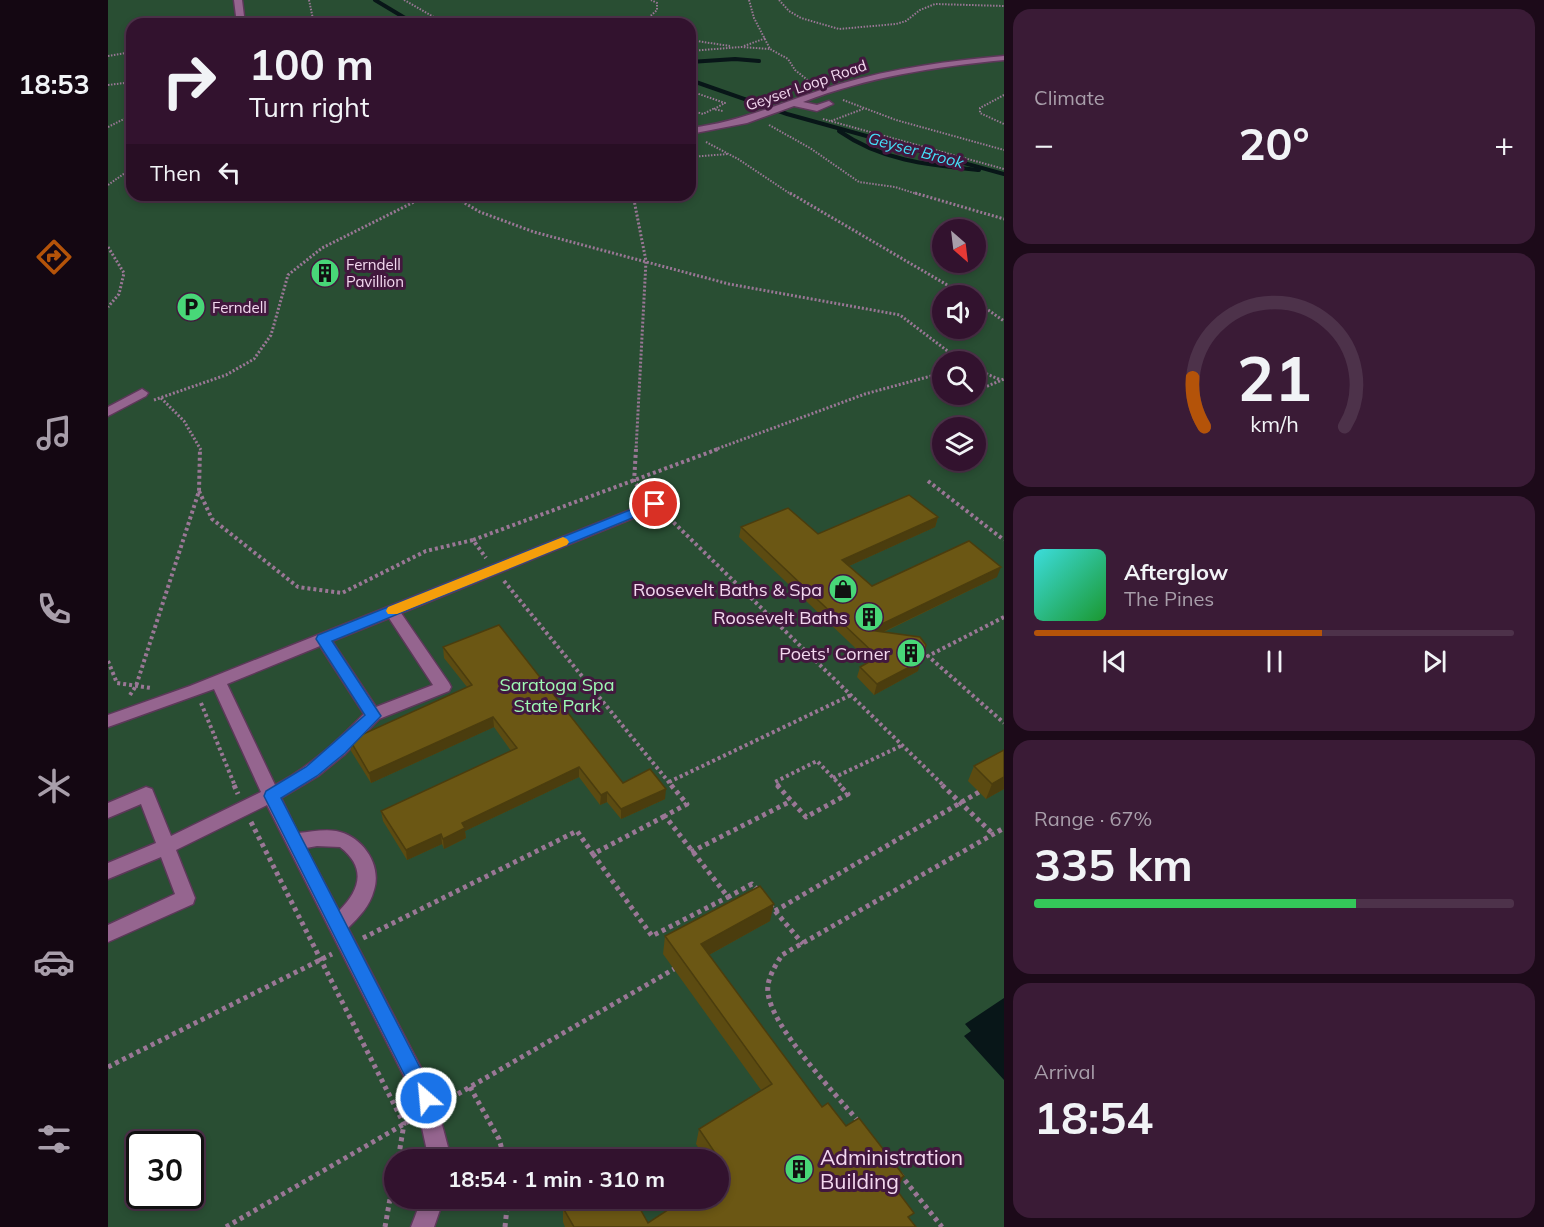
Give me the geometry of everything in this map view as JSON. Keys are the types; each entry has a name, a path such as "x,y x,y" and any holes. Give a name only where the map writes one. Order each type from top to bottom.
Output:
{"street":[{"path":"238,0 240,18"},
{"name":"Geyser Loop Road","path":"696,131 717,129 759,117 824,92 902,71 1004,58"},
{"path":"795,103 817,108 829,104"},
{"path":"108,412 142,393"},
{"path":"108,721 218,681 654,504"},
{"path":"108,871 167,846 272,796 312,771 373,716 443,687 392,611"},
{"path":"323,639 373,716"},
{"path":"218,681 272,796 430,1110 438,1149"},
{"path":"108,811 146,794 186,898 108,934"},
{"path":"295,841 336,838 353,846 364,860 366,884 362,899 338,925"},
{"path":"422,1227 431,1209"}],"path":[{"path":"309,0 313,18"},
{"path":"404,0 436,18"},
{"path":"648,18 657,10 657,3 651,0"},
{"path":"749,0 754,18 770,49"},
{"path":"779,0 789,11 801,18 839,29 896,24 936,4 1004,6"},
{"path":"696,50 741,46 766,38"},
{"path":"696,41 770,49 788,59 800,74 824,92 896,120 1004,150"},
{"path":"108,56 126,53"},
{"path":"108,85 126,83"},
{"path":"696,93 725,103 713,109"},
{"path":"1004,95 980,108 980,113 1004,124"},
{"path":"830,121 864,108"},
{"path":"759,117 860,182 895,187 977,213 1004,219"},
{"path":"108,127 126,118"},
{"path":"871,132 1004,169"},
{"path":"699,138 728,153 815,210 947,285"},
{"path":"696,156 728,153"},
{"path":"108,186 126,172"},
{"path":"125,701 136,686 199,491 201,451 184,421 161,398 226,375 254,359 271,335 288,275 322,248 415,201"},
{"path":"461,201 480,212 534,232 729,284 900,315 947,351"},
{"path":"634,201 646,261 633,482 993,834"},
{"path":"108,247 124,273 119,294 108,307"},
{"path":"986,308 1004,321"},
{"path":"986,373 1002,380"},
{"path":"199,491 212,519 298,587 342,593 426,550 473,540 865,394 932,376"},
{"path":"986,387 1002,380"},
{"path":"928,481 1004,540"},
{"path":"473,540 494,569 687,804 593,854"},
{"path":"1004,617 928,656 1004,723"},
{"path":"108,661 117,683 152,688 162,686"},
{"path":"669,782 850,695"},
{"path":"205,713 244,809 404,1124 400,1149"},
{"path":"833,778 903,744"},
{"path":"817,761 833,778 848,794 806,817 775,782 817,761"},
{"path":"766,916 979,792"},
{"path":"692,852 791,801"},
{"path":"664,816 728,897"},
{"path":"863,1127 777,1018 768,994 771,973 782,955 1004,828"},
{"path":"108,1067 576,831 652,936 752,884 760,893"},
{"path":"767,902 802,944"},
{"path":"226,1227 674,969"},
{"path":"470,1087 499,1139 502,1149"},
{"path":"899,1172 942,1227"},
{"path":"385,1227 388,1209"},
{"path":"505,1227 507,1209"}],"green space":[{"name":"Saratoga Spa State Park","path":"108,0 1004,0 1004,1227 108,1227"}],"shaded area":[{"path":"1004,998 1004,1080 964,1036 971,1031 965,1024"}],"building":[{"name":"Roosevelt Baths","path":"909,495 938,517 842,560 872,586 969,541 1001,567 869,630 920,637 926,645 921,661 877,684 860,667 878,657 741,527 788,508 818,534"},
{"path":"499,625 623,783 650,769 666,789 621,809 607,792 601,795 579,767 462,823 465,828 443,839 441,834 406,850 381,811 517,748 493,717 369,773 350,740 472,685 443,647"},
{"path":"1004,750 1004,777 992,784 974,766"},
{"path":"760,886 774,904 701,944 822,1107 828,1103 846,1126 859,1118 904,1176 892,1184 914,1213 908,1217 916,1227 574,1227 564,1209 640,1209 648,1223 669,1209 729,1209 729,1149 712,1149 699,1129 772,1084 665,936"}],"waterway":[{"name":"Geyser Brook","path":"375,0 405,18"},
{"path":"696,62 735,59 759,61"},
{"name":"Geyser Brook","path":"696,82 787,114 1004,174"},
{"name":"Geyser Brook","path":"839,131 872,149 906,160 979,170"}],"slow traffic":[{"path":"393,611 563,542"}],"place":[{"name":"Ferndell Pavillion","path":"325,273"},
{"name":"Ferndell","path":"191,307"},
{"name":"Roosevelt Baths & Spa","path":"843,589"},
{"name":"Roosevelt Baths","path":"869,617"},
{"name":"Poets' Corner","path":"911,653"},
{"name":"Administration Building","path":"799,1169"}],"route":[{"path":"426,1098 272,796 312,771 373,716 323,639 655,504"}]}
